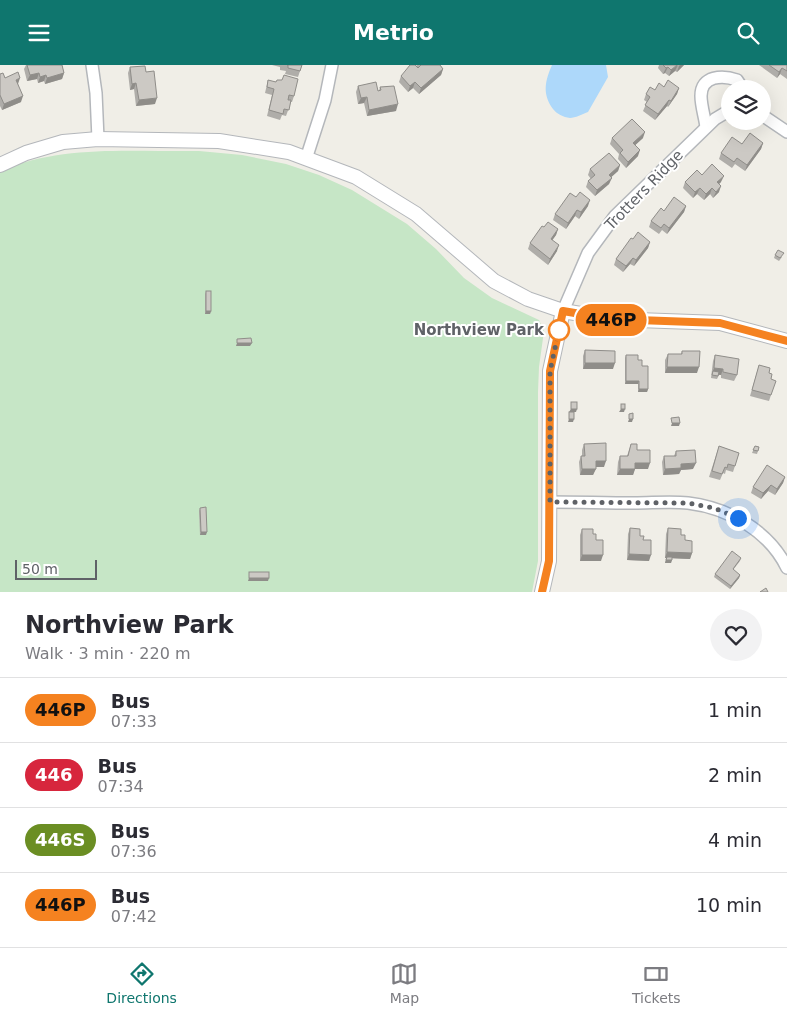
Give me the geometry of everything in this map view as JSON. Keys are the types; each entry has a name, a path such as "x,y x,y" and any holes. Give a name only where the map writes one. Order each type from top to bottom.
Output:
{"street":[{"path":"92,65 96,93 98,139"},
{"path":"306,159 325,100 332,65"},
{"path":"706,127 701,95 704,85 712,79 724,76 738,80"},
{"name":"Trotters Ridge","path":"563,311 588,253 615,217 706,127 721,115"},
{"path":"771,121 787,132"},
{"path":"0,165 26,153 63,143 98,139 219,141 289,152 356,177 416,214 494,281 528,299 563,311 610,319 720,323 787,341"},
{"path":"542,592 549,561 550,371 563,311"},
{"path":"550,502 688,503 714,508 738,518 762,534 782,558 787,568"}],"green space":[{"name":"Northview Park","path":"98,151 199,151 242,155 286,164 319,175 352,190 407,224 436,249 464,278 492,298 539,320 544,331 538,392 538,561 532,592 0,592 0,171 23,162 73,153"}],"water":[{"path":"552,65 606,65 608,77 588,112 570,118 560,115 553,109 546,93"}],"building":[{"path":"27,65 62,65 64,73 47,78 46,75 40,77 39,73 30,75"},
{"path":"288,65 302,65 300,71 288,68"},
{"path":"410,65 415,65 418,68 421,65 440,65 443,69 421,88 415,82 410,86 401,76"},
{"path":"663,65 677,65 671,70"},
{"path":"769,65 787,65 787,71 782,68 779,72"},
{"path":"145,66 146,72 154,71 157,98 139,100 136,83 132,84 130,67"},
{"path":"18,72 20,78 16,80 23,96 4,104 0,95 0,74 3,73 5,78"},
{"path":"284,75 298,79 294,96 289,95 288,100 291,100 289,110 284,109 283,114 269,110 274,89 267,87 268,80 276,82 277,80 282,80"},
{"path":"668,80 679,88 671,101 669,100 658,114 645,105 650,97 646,94 650,87 655,90 659,83 664,87"},
{"path":"376,82 378,91 381,90 380,87 394,86 398,104 369,110 367,97 361,98 358,86"},
{"path":"632,119 645,132 633,143 640,150 628,162 620,153 623,150 612,138"},
{"path":"750,133 763,143 747,165 737,158 734,162 721,153 732,137 742,144"},
{"path":"609,153 620,165 609,175 612,178 597,190 588,181 595,175 590,169"},
{"path":"712,164 724,176 717,182 721,186 716,192 712,188 706,194 700,188 695,192 685,182 697,170 702,175"},
{"path":"580,192 590,200 581,212 577,210 568,223 555,214 570,193 576,197"},
{"path":"674,197 686,206 669,228 664,224 661,228 651,221 661,208 664,211"},
{"path":"548,222 558,229 551,239 559,245 550,259 530,243 542,226 544,227"},
{"path":"638,232 650,242 636,260 633,258 626,266 616,259 631,238 633,239"},
{"path":"778,250 784,253 780,258 775,255"},
{"path":"206,291 211,291 211,311 206,311"},
{"path":"251,338 252,343 237,343 237,339"},
{"path":"585,350 615,351 615,363 585,363"},
{"path":"682,351 700,351 699,367 667,367 668,354 682,354"},
{"path":"626,355 638,355 638,360 642,360 642,366 648,366 648,389 639,389 639,381 626,381"},
{"path":"715,355 739,359 737,375 723,372 723,369 714,368"},
{"path":"759,365 770,368 771,379 776,381 771,395 752,390"},
{"path":"713,371 719,372 718,376 712,375"},
{"path":"571,402 577,402 577,409 571,409"},
{"path":"621,404 625,404 625,409 621,409"},
{"path":"569,412 574,412 574,419 569,419"},
{"path":"633,413 633,419 629,419 629,414"},
{"path":"679,417 680,423 672,423 671,418"},
{"path":"606,443 606,461 596,461 596,469 582,469 581,456 585,456 584,444"},
{"path":"631,444 637,444 637,450 650,450 650,463 635,463 635,469 620,469 620,456 628,456"},
{"path":"719,446 739,453 735,466 728,464 722,474 712,471"},
{"path":"755,446 759,447 758,451 753,450"},
{"path":"695,450 696,463 681,464 681,468 665,469 664,456 676,456 676,451"},
{"path":"767,465 785,477 777,489 771,485 763,493 753,487"},
{"path":"206,507 207,532 201,532 200,508"},
{"path":"630,528 640,529 640,536 644,536 643,540 651,540 651,555 629,554"},
{"path":"668,528 681,529 681,535 685,535 685,540 692,541 692,553 667,552"},
{"path":"582,529 593,529 593,534 596,534 596,540 603,540 603,555 582,555"},
{"path":"732,551 741,558 733,569 740,575 731,586 715,574"},
{"path":"667,557 672,557 672,560 666,560"},
{"path":"249,572 269,572 269,578 249,578"},
{"path":"766,588 768,592 760,592"}],"bus line":[{"name":"446P","path":"542,592 549,561 550,371 563,311 610,319 720,323 787,341"}],"place":[{"name":"Northview Park","path":"559,330"}],"route":[{"path":"559,330 550,371 550,502 688,503 714,508 738,518"}]}
